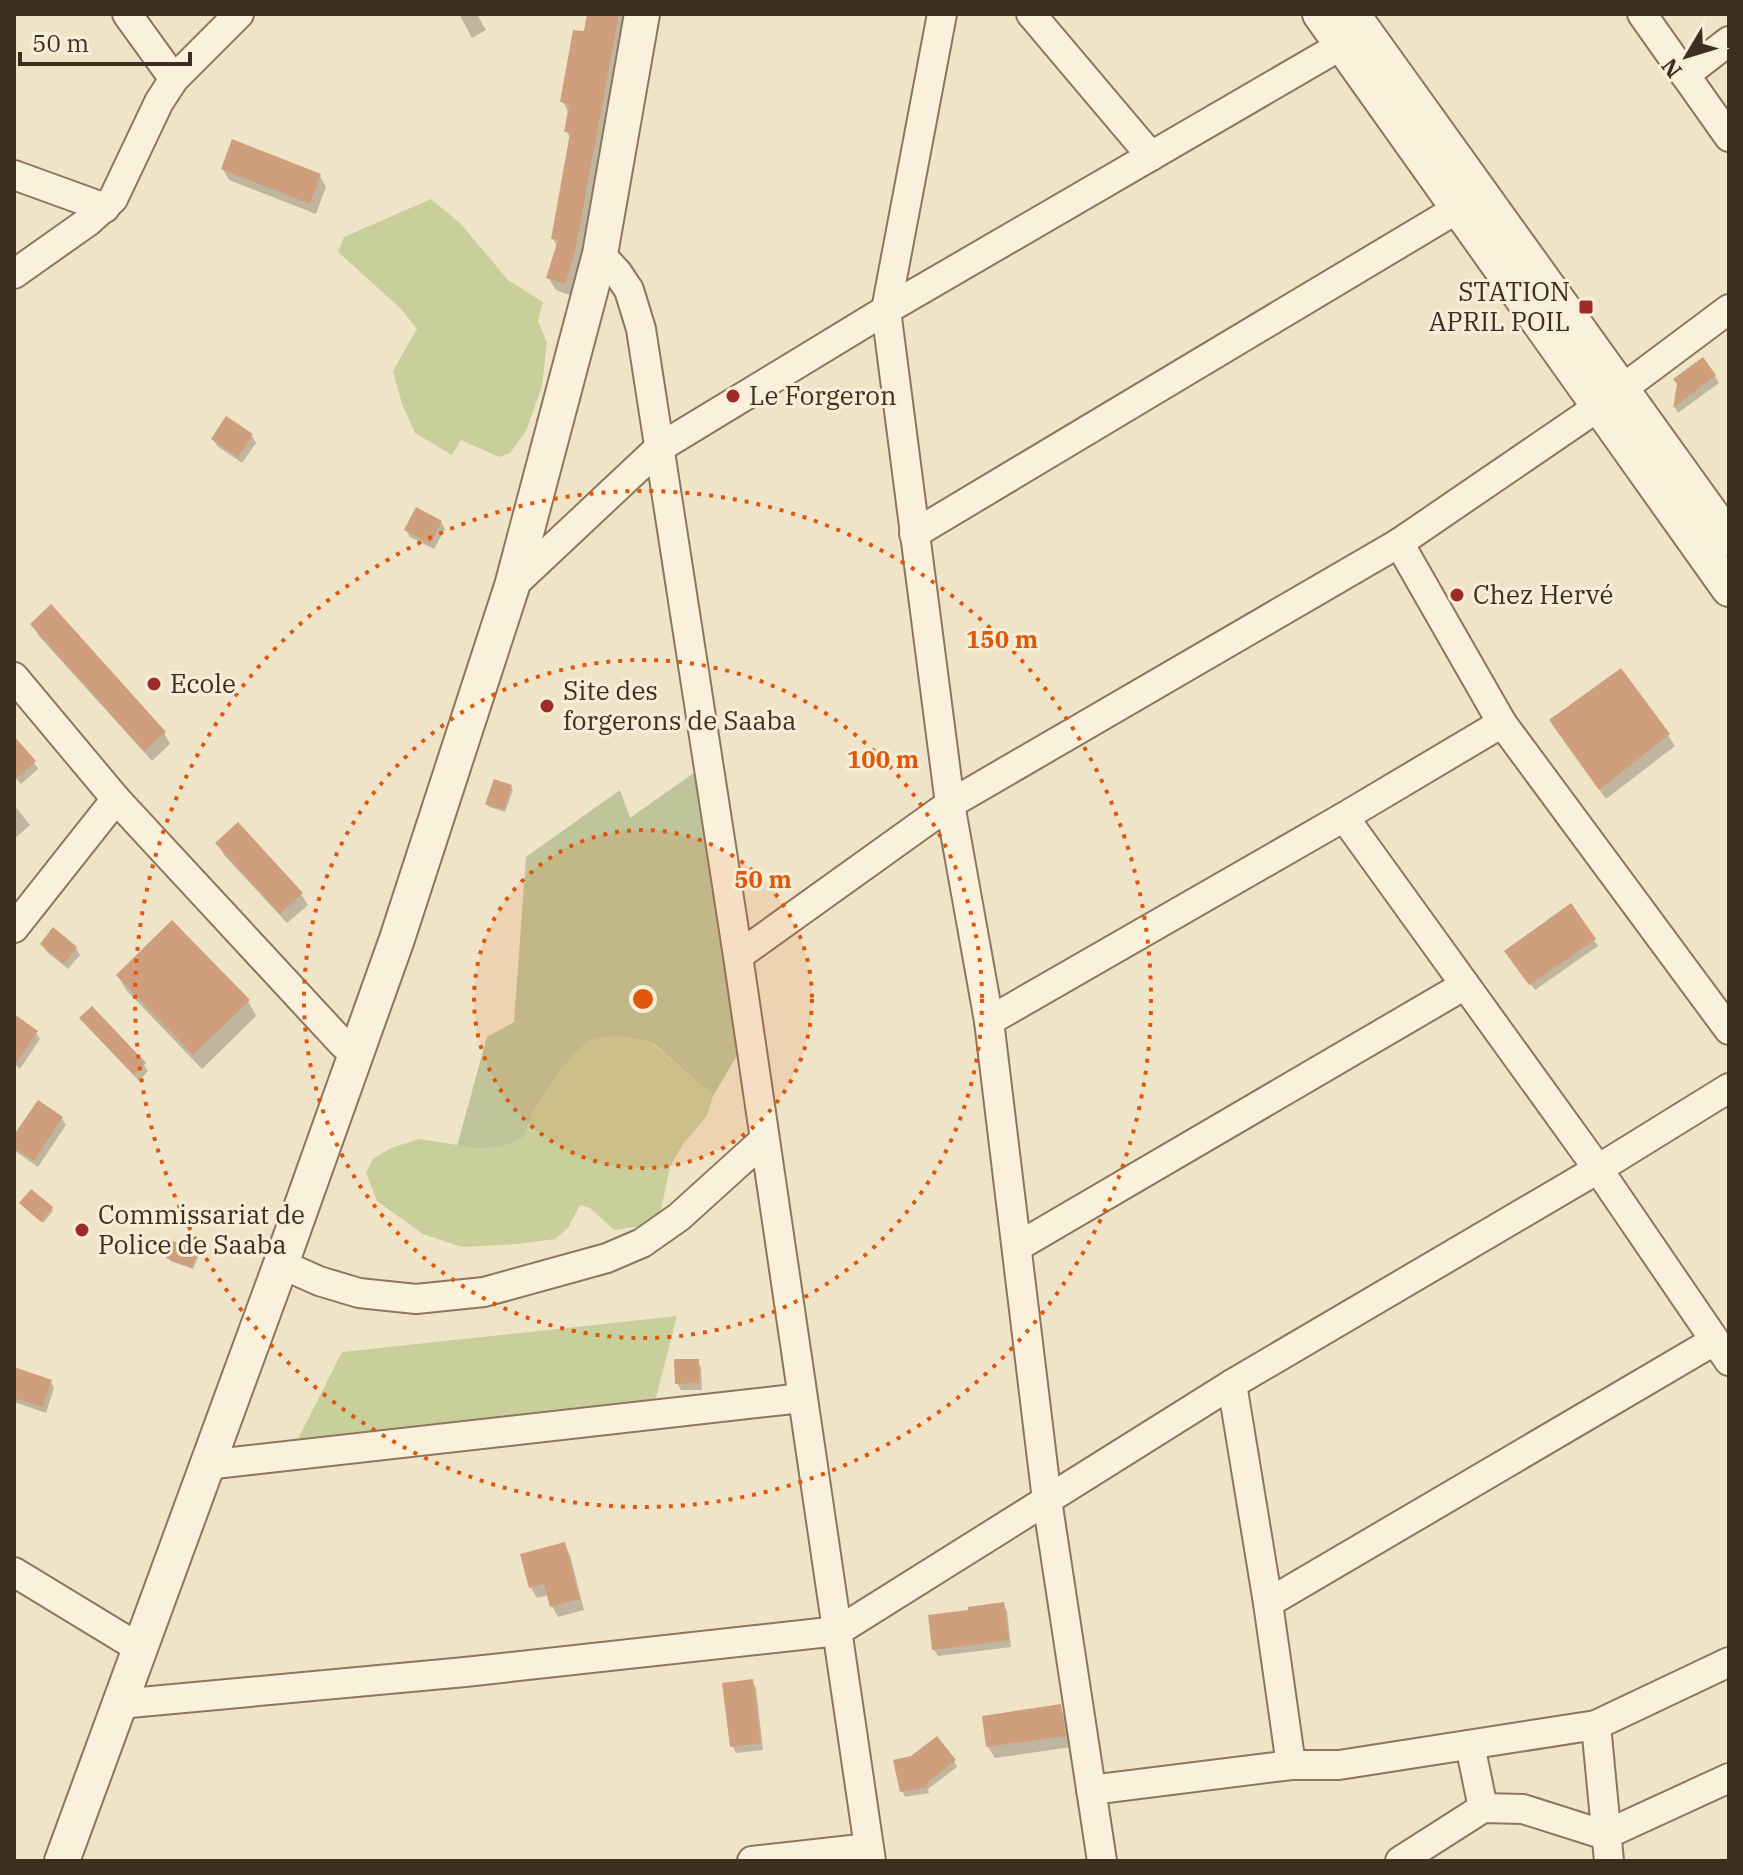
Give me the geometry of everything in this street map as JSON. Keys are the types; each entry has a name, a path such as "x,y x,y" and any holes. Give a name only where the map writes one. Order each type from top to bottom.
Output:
{"street":[{"path":"127,14 174,79"},
{"path":"14,274 89,221 113,199 159,102 174,79 239,14"},
{"path":"62,1861 397,939 512,586 600,254 642,14"},
{"path":"942,14 886,310 950,804 989,1021 1047,1500 1102,1861"},
{"path":"1031,14 1151,156"},
{"path":"1320,14 1347,30 1610,398 1729,589"},
{"path":"1642,14 1729,137"},
{"path":"512,586 659,448 886,310 1151,156 1347,30"},
{"path":"1347,30 1457,209 1729,539"},
{"path":"1685,75 1729,41"},
{"path":"14,175 105,208"},
{"path":"914,534 1457,209"},
{"path":"600,254 629,290 641,329 738,956 870,1855 752,1861"},
{"path":"738,956 950,804 1399,543 1610,398 1729,309"},
{"path":"1399,543 1502,723 1729,1030"},
{"path":"14,677 116,799 355,1055"},
{"path":"989,1021 1502,723"},
{"path":"14,928 116,799"},
{"path":"1268,1603 1722,1351 1598,1169 1344,817"},
{"path":"1017,1247 1465,985"},
{"path":"119,1704 450,1674 838,1631 1232,1384 1598,1169 1729,1088"},
{"path":"281,1264 319,1281 359,1293 416,1299 484,1292 607,1258 642,1243 679,1217 764,1140"},
{"path":"1232,1384 1291,1765"},
{"path":"206,1465 802,1398"},
{"path":"14,1572 139,1648"},
{"path":"1091,1790 1291,1765 1339,1765 1596,1725 1729,1662"},
{"path":"1596,1725 1607,1848"},
{"path":"1470,1745 1483,1808"},
{"path":"1607,1848 1729,1778"},
{"path":"1400,1861 1483,1808 1523,1809 1607,1848"}],"green space":[{"path":"431,199 461,224 508,280 543,302 538,321 547,343 542,386 526,431 510,453 499,457 461,440 452,455 415,433 402,404 393,371 417,329 400,308 338,252 344,237"},
{"path":"705,765 746,1040 713,1096 653,1043 616,1035 589,1041 571,1057 535,1107 524,1137 509,1145 484,1149 457,1146 487,1037 514,1022 526,857 620,790 630,818"},
{"path":"616,1035 652,1043 713,1096 707,1116 683,1144 670,1167 661,1210 642,1226 614,1230 590,1208 580,1205 568,1228 555,1239 462,1247 423,1234 377,1201 366,1173 373,1159 391,1148 419,1139 484,1149 509,1145 524,1137 535,1107 571,1057 589,1041"},
{"path":"677,1316 653,1409 297,1446 342,1352"}],"building":[{"path":"587,14 619,14 575,252 565,284 546,278 558,240 551,239 570,133 564,132 569,105 560,102 573,30 584,31"},
{"path":"232,139 321,174 310,204 221,169"},
{"path":"1703,357 1716,375 1673,408 1677,384 1673,379"},
{"path":"226,416 253,434 238,457 211,439"},
{"path":"416,507 442,521 430,544 404,530"},
{"path":"51,604 166,732 144,751 30,624"},
{"path":"1621,668 1670,734 1599,790 1549,720"},
{"path":"14,736 36,761 14,780"},
{"path":"494,779 512,785 504,810 485,804"},
{"path":"238,822 303,893 280,914 215,843"},
{"path":"1571,903 1596,939 1529,985 1504,951"},
{"path":"172,920 250,1000 193,1055 116,975"},
{"path":"53,927 77,947 64,964 40,944"},
{"path":"92,1006 146,1063 134,1075 79,1018"},
{"path":"14,1014 38,1031 14,1066"},
{"path":"38,1100 63,1117 34,1161 14,1148 14,1135"},
{"path":"31,1189 53,1207 41,1222 19,1203"},
{"path":"173,1241 198,1250 192,1268 166,1258"},
{"path":"674,1359 699,1359 699,1383 675,1384"},
{"path":"14,1367 52,1380 43,1407 14,1398"},
{"path":"565,1542 580,1599 550,1607 544,1584 529,1588 520,1554"},
{"path":"1004,1602 1009,1640 932,1650 928,1615"},
{"path":"753,1679 761,1743 730,1747 722,1683"},
{"path":"1061,1704 1066,1736 986,1747 982,1716"},
{"path":"937,1736 956,1760 927,1783 927,1787 900,1792 893,1760 911,1756"}],"place":[{"name":"STATION APRIL POIL","path":"1586,307"},
{"name":"Le Forgeron","path":"733,396"},
{"name":"Chez Hervé","path":"1457,595"},
{"name":"Ecole","path":"154,684"},
{"name":"Site des forgerons de Saaba","path":"547,706"},
{"name":"Commissariat de Police de Saaba","path":"82,1230"}]}
